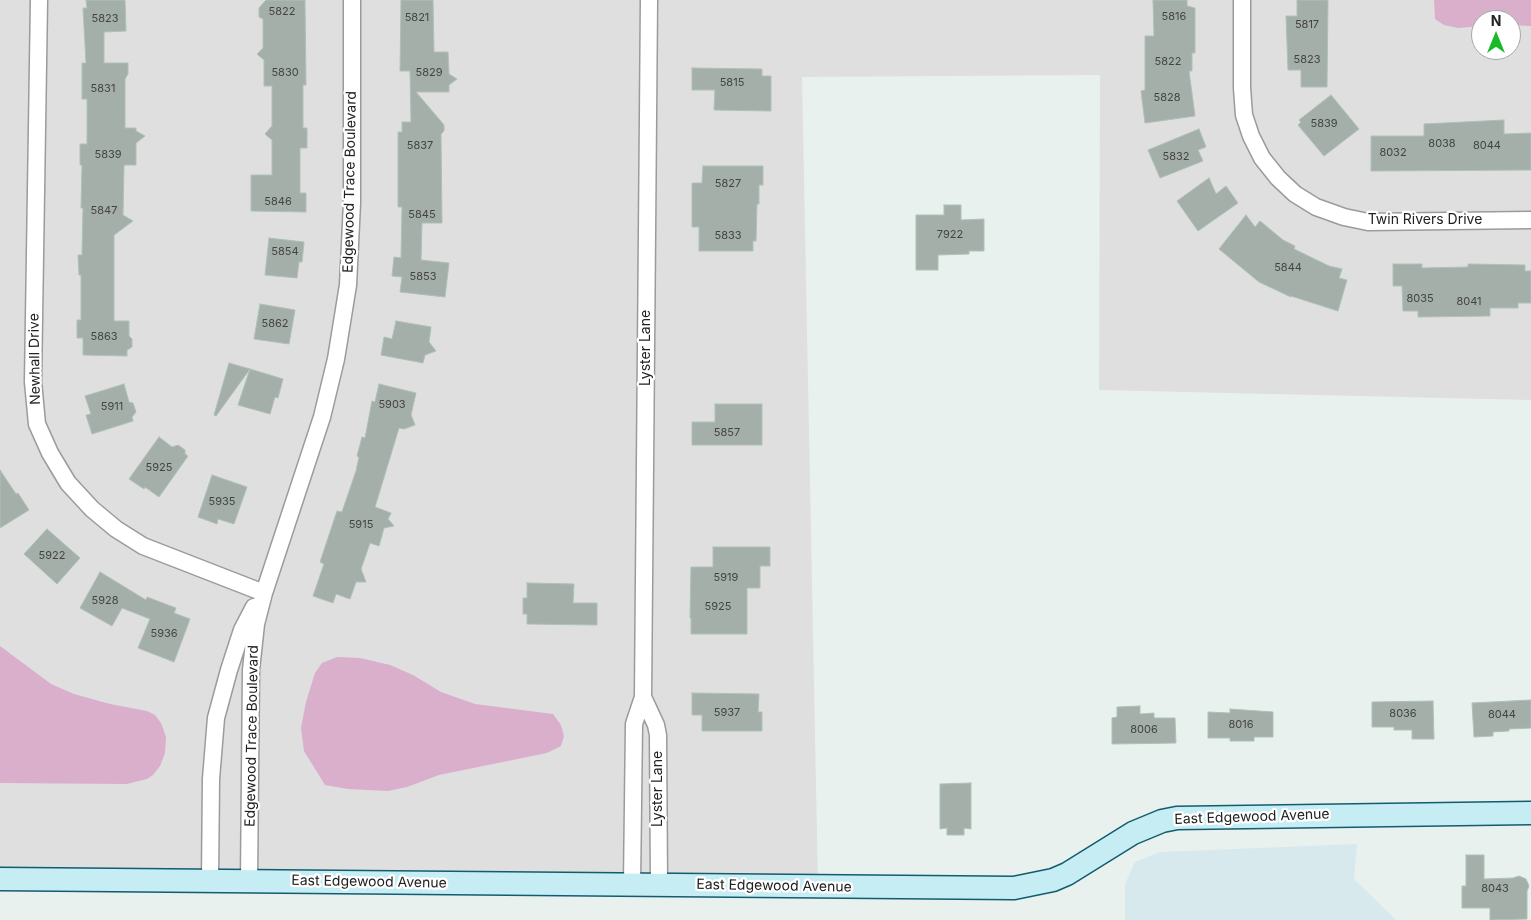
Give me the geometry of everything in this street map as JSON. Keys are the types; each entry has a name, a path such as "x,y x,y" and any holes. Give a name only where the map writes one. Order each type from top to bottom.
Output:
{"main road":[{"name":"East Edgewood Avenue","path":"0,878 1014,888 1053,880 1067,874 1133,833 1162,821 1177,818 1531,813"}],"street":[{"name":"Newhall Drive","path":"40,0 33,382 37,424 50,453 68,483 92,509 116,529 143,546 264,593"},
{"name":"Edgewood Trace Boulevard","path":"249,881 251,670 256,624 264,593 322,417 336,359 349,276 352,203 352,0"},
{"name":"Lyster Lane","path":"632,884 634,724 643,697 649,0"},
{"name":"Twin Rivers Drive","path":"1242,0 1242,88 1244,115 1251,136 1262,158 1278,178 1295,194 1316,207 1344,217 1368,222 1531,220"},
{"name":"Edgewood Trace Boulevard","path":"210,880 212,779 216,718 242,630 264,593"},
{"name":"Lyster Lane","path":"643,697 656,725 658,735 658,884"}],"shaded area":[{"path":"0,0 1531,0 1531,400 1099,390 1100,75 802,77 818,886 0,879"},
{"path":"1434,0 1531,0 1531,26 1521,26 1521,10 1471,10 1471,27 1458,28 1444,25 1435,19"},
{"path":"0,646 51,684 74,694 110,704 147,711 155,715 161,723 166,737 165,753 160,766 153,775 147,779 127,784 0,783"},
{"path":"337,657 360,658 390,665 413,675 441,692 475,704 553,714 561,725 564,736 561,746 547,753 439,775 407,787 388,791 348,789 325,785 304,751 301,728 306,702 315,673 322,663"},
{"path":"1357,844 1354,879 1396,920 1125,920 1125,884 1135,862 1160,852"}],"building":[{"path":"86,0 125,0 126,31 104,32 104,63 128,63 128,74 125,79 125,128 136,128 136,131 145,136 136,143 136,165 124,165 123,215 133,221 114,235 114,321 129,321 129,336 132,339 132,347 127,350 127,356 83,355 83,338 77,338 77,320 81,320 81,275 79,275 78,255 82,255 83,208 81,208 82,165 80,165 80,144 87,144 87,99 82,99 82,63 86,63 83,8 87,8"},
{"path":"266,0 305,0 306,85 303,85 303,128 307,128 307,148 300,148 300,193 306,193 306,212 251,211 251,175 272,175 272,140 265,134 272,126 272,86 264,86 264,60 257,54 263,48 263,19 259,17 259,8"},
{"path":"401,0 433,0 434,52 448,52 449,74 457,79 449,85 449,92 416,92 444,125 444,131 441,134 442,223 422,223 421,260 449,263 445,297 400,292 402,277 392,276 394,257 401,258 402,207 398,207 398,132 402,132 402,122 411,122 410,71 400,71"},
{"path":"1153,0 1187,0 1187,6 1195,8 1195,53 1192,53 1192,71 1189,71 1195,116 1145,123 1141,91 1145,90 1145,36 1154,36"},
{"path":"1297,0 1328,0 1327,87 1301,87 1301,70 1288,70 1286,16 1297,16"},
{"path":"692,68 762,69 762,76 771,76 771,111 714,110 715,90 692,90"},
{"path":"1331,95 1359,129 1324,156 1298,125 1301,122 1299,120"},
{"path":"1504,120 1504,134 1531,133 1531,170 1371,171 1371,136 1424,136 1424,124"},
{"path":"1199,129 1206,147 1198,150 1203,161 1160,178 1148,150"},
{"path":"703,166 763,166 763,185 759,185 756,241 753,241 753,251 699,251 699,227 692,227 692,183 702,183"},
{"path":"1209,178 1216,194 1226,186 1238,203 1198,231 1177,201"},
{"path":"944,205 961,205 961,220 984,219 984,251 969,251 969,254 938,255 938,270 916,270 916,215 944,215"},
{"path":"1246,215 1255,227 1260,221 1283,240 1295,246 1294,249 1329,266 1342,269 1339,278 1347,280 1338,311 1291,297 1259,282 1219,249"},
{"path":"269,238 304,242 302,262 299,262 297,278 265,275"},
{"path":"1393,264 1422,264 1422,268 1468,267 1468,264 1525,265 1525,271 1531,271 1531,303 1518,303 1518,308 1490,308 1490,316 1418,317 1418,311 1403,311 1402,286 1393,286"},
{"path":"260,304 295,310 289,344 254,339"},
{"path":"396,321 431,327 429,342 436,351 425,355 423,363 381,355 384,337 392,339"},
{"path":"229,363 250,369 216,416 214,415"},
{"path":"250,369 283,379 278,398 275,397 270,414 238,405"},
{"path":"124,384 129,402 133,403 136,412 132,417 133,421 92,434 86,415 91,414 85,396"},
{"path":"379,384 416,393 411,415 415,425 404,429 399,428 375,507 391,513 388,519 394,526 384,528 379,546 370,543 361,569 366,582 356,582 350,599 336,594 333,603 313,596 324,564 320,562 337,511 342,512 356,471 359,457 357,456 362,437 365,438 372,401 375,402"},
{"path":"715,404 762,404 762,445 692,445 692,422 715,422"},
{"path":"159,437 172,447 178,445 185,450 185,454 188,456 159,497 129,479"},
{"path":"0,470 29,510 0,528"},
{"path":"212,475 247,487 234,524 218,519 217,524 198,517"},
{"path":"47,529 80,558 57,584 24,554"},
{"path":"713,547 770,547 770,566 760,566 760,588 747,588 747,634 691,634 691,567 713,567"},
{"path":"100,572 146,600 147,597 176,608 174,613 190,619 174,662 138,648 150,619 122,608 112,626 80,608"},
{"path":"527,583 574,584 573,603 597,603 597,625 527,624 527,614 523,614 523,598 527,598"},
{"path":"692,693 759,694 758,712 762,712 762,731 702,731 702,715 692,715"},
{"path":"1531,700 1531,728 1509,729 1509,731 1493,732 1493,736 1474,737 1472,703"},
{"path":"1433,701 1434,739 1412,739 1412,730 1394,730 1394,727 1372,727 1372,702"},
{"path":"1140,706 1140,714 1154,713 1154,718 1175,718 1176,743 1112,744 1112,718 1117,717 1117,707"},
{"path":"1230,709 1273,712 1273,737 1254,737 1254,741 1230,741 1230,738 1208,738 1208,712 1230,713"},
{"path":"971,783 971,829 964,828 964,835 947,835 947,828 940,829 940,784"},
{"path":"1466,855 1484,855 1484,879 1519,876 1526,879 1529,886 1527,891 1527,919 1490,920 1490,908 1462,908 1462,886 1466,886"}]}
